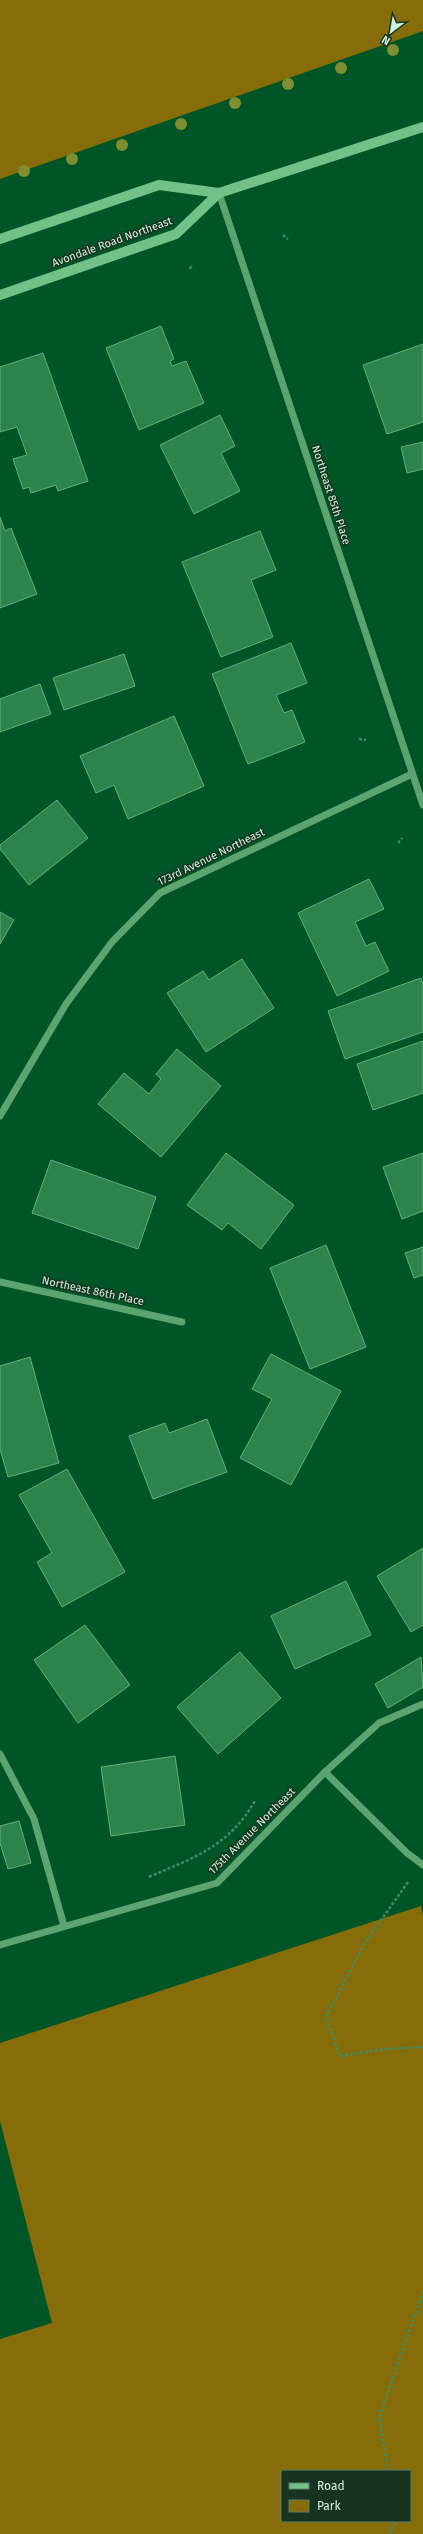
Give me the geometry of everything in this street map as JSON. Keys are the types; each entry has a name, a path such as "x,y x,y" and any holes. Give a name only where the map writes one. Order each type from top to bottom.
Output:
{"main road":[{"name":"Avondale Road Northeast","path":"0,239 159,185 219,192 423,127"},
{"name":"Avondale Road Northeast","path":"0,295 176,234 219,192"}],"street":[{"name":"Northeast 85th Place","path":"219,192 423,805"},
{"name":"173rd Avenue Northeast","path":"0,1116 66,1004 112,942 160,893 412,774"},
{"name":"Northeast 86th Place","path":"0,1282 182,1322"},
{"name":"175th Avenue Northeast","path":"0,1945 217,1883 325,1772 379,1723 423,1704"},
{"path":"0,1754 34,1819 64,1926"},
{"path":"325,1772 407,1854 422,1864"}],"path":[{"path":"283,235 288,239"},
{"path":"190,269 192,264"},
{"path":"360,739 366,740"},
{"path":"398,843 402,838"},
{"path":"148,1878 190,1861 216,1846 243,1822 255,1801"},
{"path":"422,1864 365,1943 326,2017 340,2056 386,2049 423,2047"},
{"path":"388,2470 380,2418 423,2292"},
{"path":"390,2534 396,2522"}],"green space":[{"path":"0,0 423,0 423,31 0,179"},
{"path":"421,1906 423,1916 423,2534 0,2534 0,2339 52,2323 0,2121 0,2043"}],"building":[{"path":"161,326 174,359 170,361 172,366 186,361 204,403 139,430 106,348"},
{"path":"423,344 423,422 387,434 363,365"},
{"path":"43,353 88,481 58,491 56,485 31,493 29,487 23,489 13,459 27,455 17,427 0,432 0,367"},
{"path":"220,415 235,446 221,453 240,491 194,514 160,445"},
{"path":"423,442 423,469 407,473 401,447"},
{"path":"0,517 5,531 11,528 37,594 0,608"},
{"path":"260,531 276,570 251,580 273,637 221,657 182,562"},
{"path":"291,643 307,683 276,695 284,713 292,710 305,742 248,764 212,674"},
{"path":"124,654 135,686 64,710 53,678"},
{"path":"40,684 51,714 0,732 0,699"},
{"path":"174,716 204,786 128,819 114,785 96,793 80,756"},
{"path":"57,800 88,838 29,885 0,849 0,845"},
{"path":"369,879 384,909 355,922 366,946 375,942 389,971 337,996 298,913"},
{"path":"0,912 14,920 0,944"},
{"path":"242,959 274,1008 206,1052 167,993 203,971 209,980"},
{"path":"421,978 423,984 423,1032 345,1059 328,1011"},
{"path":"423,1041 423,1093 373,1110 357,1064"},
{"path":"177,1049 221,1086 161,1157 98,1104 124,1073 149,1094 161,1079 156,1074"},
{"path":"226,1153 294,1205 261,1249 228,1223 222,1230 187,1205"},
{"path":"423,1153 423,1211 402,1219 383,1167"},
{"path":"51,1160 156,1197 138,1249 32,1213"},
{"path":"326,1245 366,1347 310,1369 270,1268"},
{"path":"423,1247 423,1275 414,1278 405,1253"},
{"path":"271,1354 341,1391 291,1485 240,1458 272,1399 252,1389"},
{"path":"30,1357 59,1463 8,1477 0,1449 0,1366"},
{"path":"207,1419 227,1472 153,1499 129,1436 165,1423 169,1433"},
{"path":"67,1469 125,1572 62,1607 37,1562 52,1553 19,1495"},
{"path":"423,1548 423,1625 411,1632 377,1576"},
{"path":"346,1581 371,1635 295,1669 271,1616"},
{"path":"85,1625 130,1685 78,1723 34,1660"},
{"path":"240,1652 281,1698 218,1754 177,1707"},
{"path":"421,1657 423,1687 388,1708 375,1684"},
{"path":"175,1756 185,1825 111,1836 101,1767"},
{"path":"19,1821 31,1863 8,1869 0,1843 0,1826"}]}
